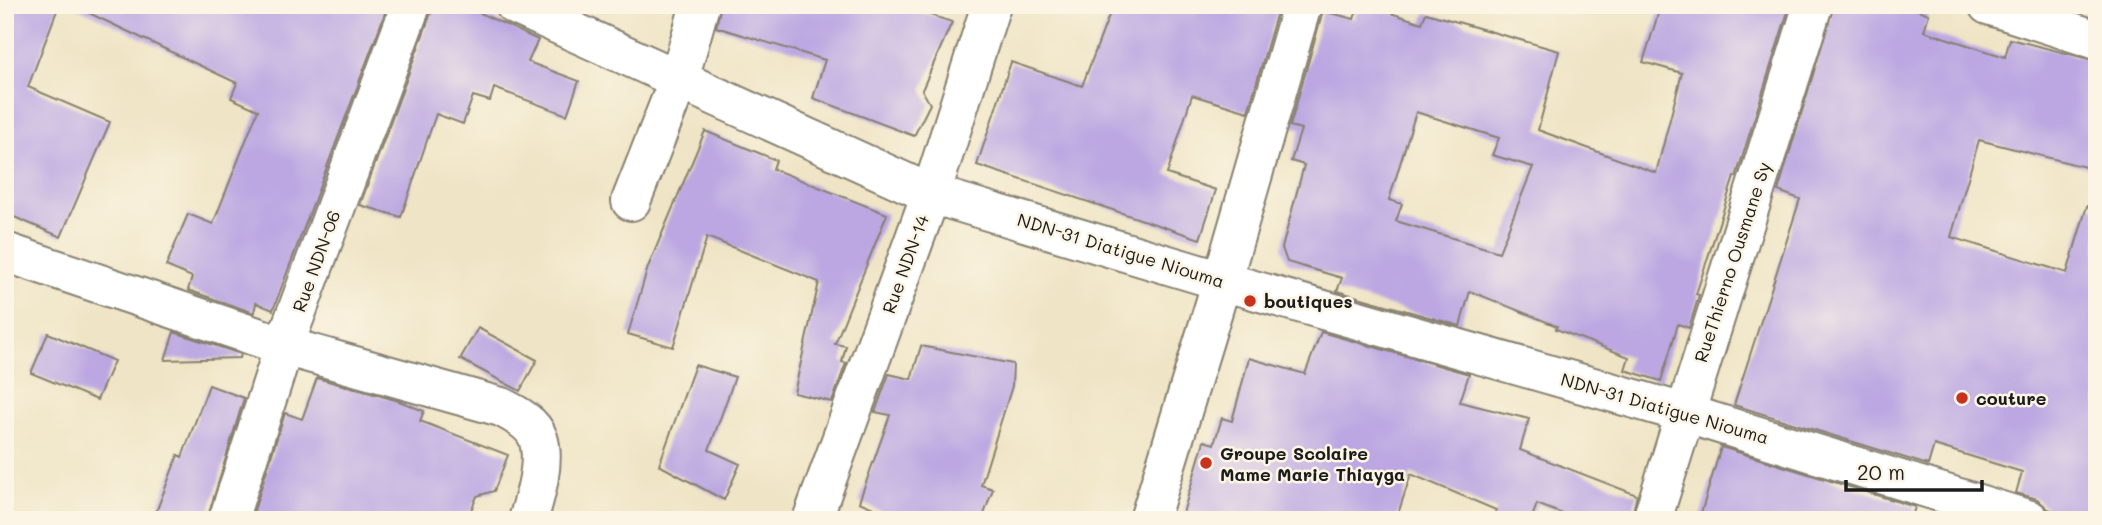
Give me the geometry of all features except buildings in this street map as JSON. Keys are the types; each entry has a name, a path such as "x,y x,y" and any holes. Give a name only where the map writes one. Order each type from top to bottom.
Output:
{"street":[{"name":"Rue NDN-06","path":"228,520 284,346 411,5"},
{"name":"NDN-31 Diatigue Niouma","path":"516,5 931,194 1222,281 1684,413 2030,520"},
{"path":"631,201 679,79 701,5"},
{"name":"Rue NDN-14","path":"812,520 931,194 991,5"},
{"path":"1149,520 1302,5"},
{"name":"RueThierno Ousmane Sy","path":"1652,520 1813,5"},
{"path":"1988,5 2097,40"},
{"path":"5,251 284,346 501,407 524,420 538,438 540,464 528,520"}],"place":[{"name":"boutiques","path":"1250,301"},
{"name":"couture","path":"1962,398"},
{"name":"Groupe Scolaire Mame Marie Thiayga","path":"1206,463"}]}
